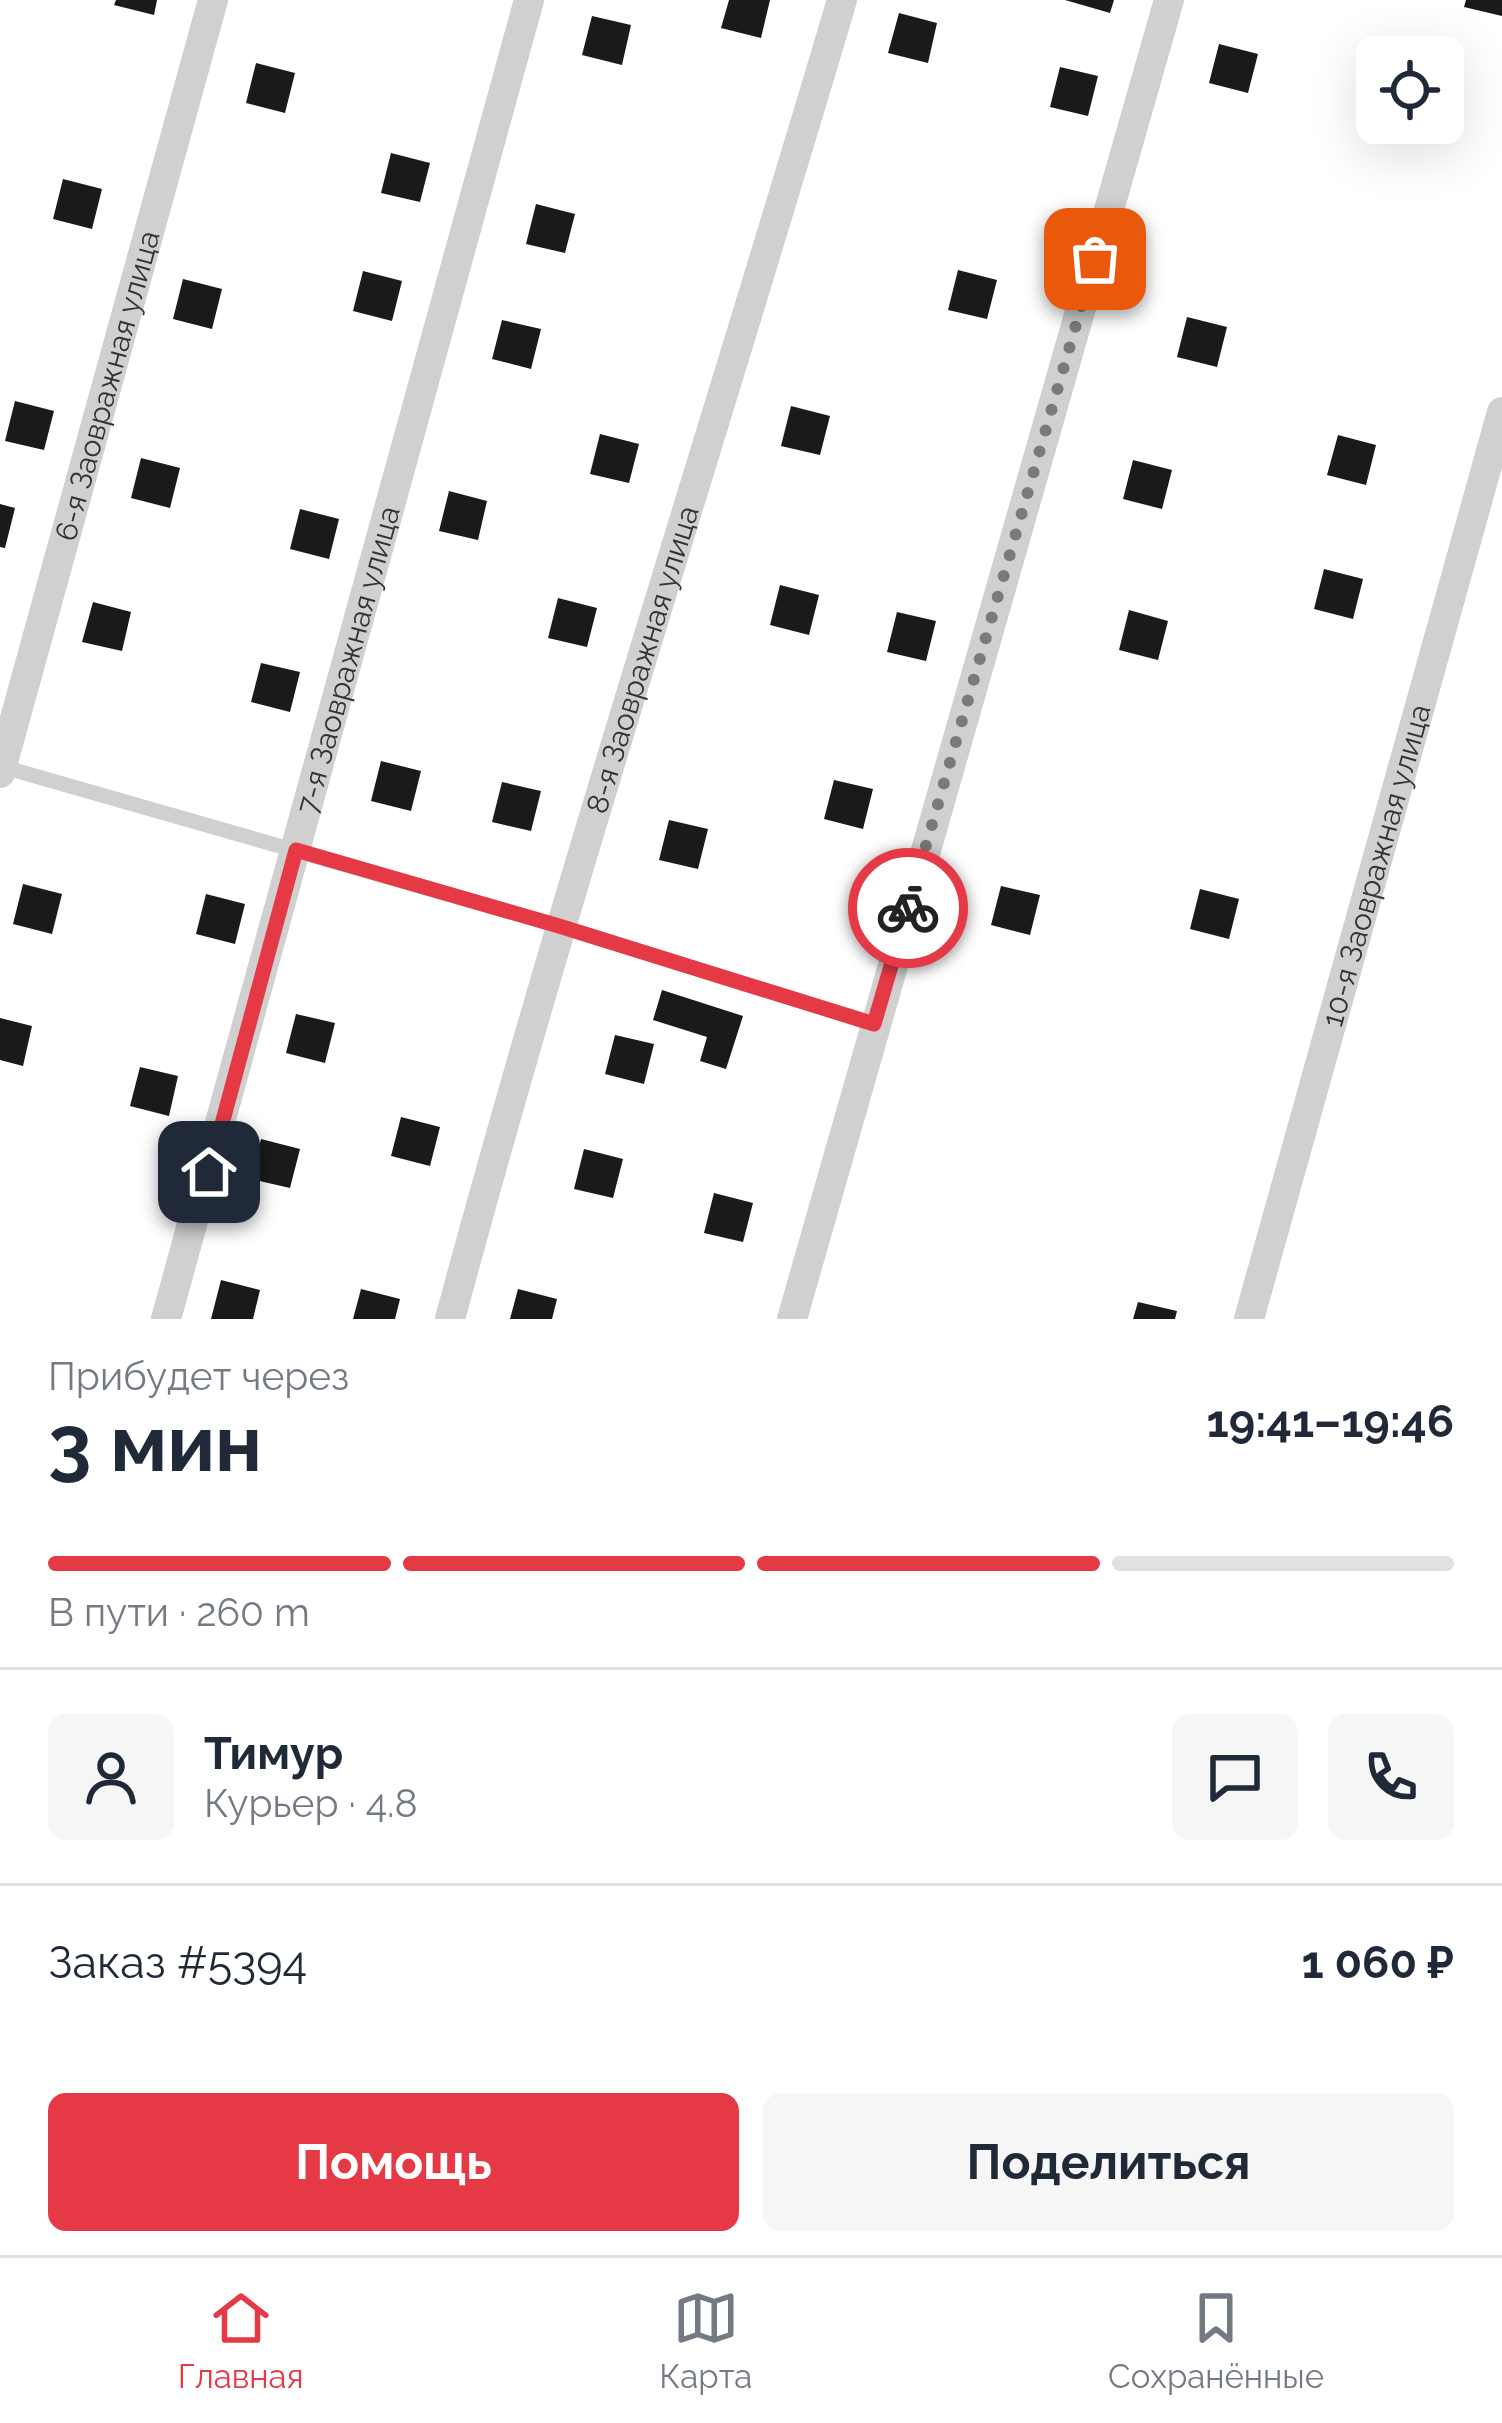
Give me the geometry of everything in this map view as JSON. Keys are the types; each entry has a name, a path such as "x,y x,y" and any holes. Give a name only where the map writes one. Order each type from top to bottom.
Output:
{"street":[{"name":"6-я Заовражная улица","path":"1,769 213,0"},
{"name":"7-я Заовражная улица","path":"166,1319 529,0"},
{"name":"8-я Заовражная улица","path":"450,1319 559,926 716,425 842,0"},
{"path":"792,1319 1169,0"},
{"name":"10-я Заовражная улица","path":"1249,1319 1502,412"}],"lane":[{"path":"1,769 559,926 874,1024"}],"building":[{"path":"116,0 157,0 154,15 114,5"},
{"path":"729,0 770,0 761,38 721,28"},
{"path":"1065,0 1114,0 1110,13"},
{"path":"1466,0 1502,0 1502,16 1464,7"},
{"path":"899,13 937,23 928,63 888,53"},
{"path":"592,16 631,25 622,65 582,55"},
{"path":"1219,44 1258,54 1248,93 1209,83"},
{"path":"256,63 295,73 285,113 246,103"},
{"path":"1060,67 1098,76 1088,116 1050,107"},
{"path":"391,153 430,163 420,202 381,193"},
{"path":"63,179 102,189 92,229 53,219"},
{"path":"536,204 575,214 565,253 526,244"},
{"path":"958,270 997,280 987,319 948,310"},
{"path":"363,271 402,281 392,321 353,311"},
{"path":"183,279 222,289 212,329 173,319"},
{"path":"1187,317 1227,327 1217,367 1177,357"},
{"path":"502,320 541,329 531,369 492,359"},
{"path":"15,401 54,411 44,450 5,441"},
{"path":"791,406 830,416 820,455 781,446"},
{"path":"600,434 639,444 629,483 590,474"},
{"path":"1338,435 1376,445 1366,485 1327,475"},
{"path":"141,458 180,468 170,508 131,498"},
{"path":"1133,460 1172,470 1162,509 1123,499"},
{"path":"449,491 487,501 478,540 439,531"},
{"path":"0,504 15,508 5,548 0,547"},
{"path":"300,509 339,519 329,559 290,549"},
{"path":"1324,569 1363,579 1353,619 1314,609"},
{"path":"780,585 819,595 809,635 770,625"},
{"path":"558,598 597,608 587,647 548,638"},
{"path":"93,602 131,612 122,651 82,642"},
{"path":"1129,610 1168,621 1158,660 1119,650"},
{"path":"897,612 936,621 926,661 887,652"},
{"path":"261,663 300,672 290,712 251,702"},
{"path":"381,761 421,771 411,811 371,801"},
{"path":"834,780 873,789 863,829 824,819"},
{"path":"502,782 541,791 531,831 492,822"},
{"path":"669,820 708,829 698,869 659,860"},
{"path":"23,884 62,894 52,934 13,924"},
{"path":"1001,886 1040,895 1030,935 991,925"},
{"path":"1200,889 1239,899 1229,939 1190,929"},
{"path":"206,894 245,904 235,944 196,934"},
{"path":"662,990 743,1016 726,1069 700,1061 707,1037 653,1020"},
{"path":"296,1014 335,1023 325,1063 286,1053"},
{"path":"0,1018 32,1026 23,1066 0,1060"},
{"path":"615,1035 654,1044 644,1084 605,1074"},
{"path":"140,1067 178,1076 169,1116 130,1106"},
{"path":"401,1117 440,1127 430,1166 391,1156"},
{"path":"261,1139 300,1149 290,1188 251,1179"},
{"path":"584,1149 623,1159 613,1198 574,1189"},
{"path":"714,1193 753,1203 743,1242 704,1233"},
{"path":"221,1280 260,1290 253,1319 211,1319"},
{"path":"361,1289 400,1299 395,1319 353,1319"},
{"path":"518,1289 557,1299 552,1319 510,1319"},
{"path":"1138,1302 1177,1311 1175,1319 1133,1319"}],"way so far":[{"path":"908,908 1095,259"}],"route":[{"path":"209,1172 296,850 874,1024 908,908"}]}
